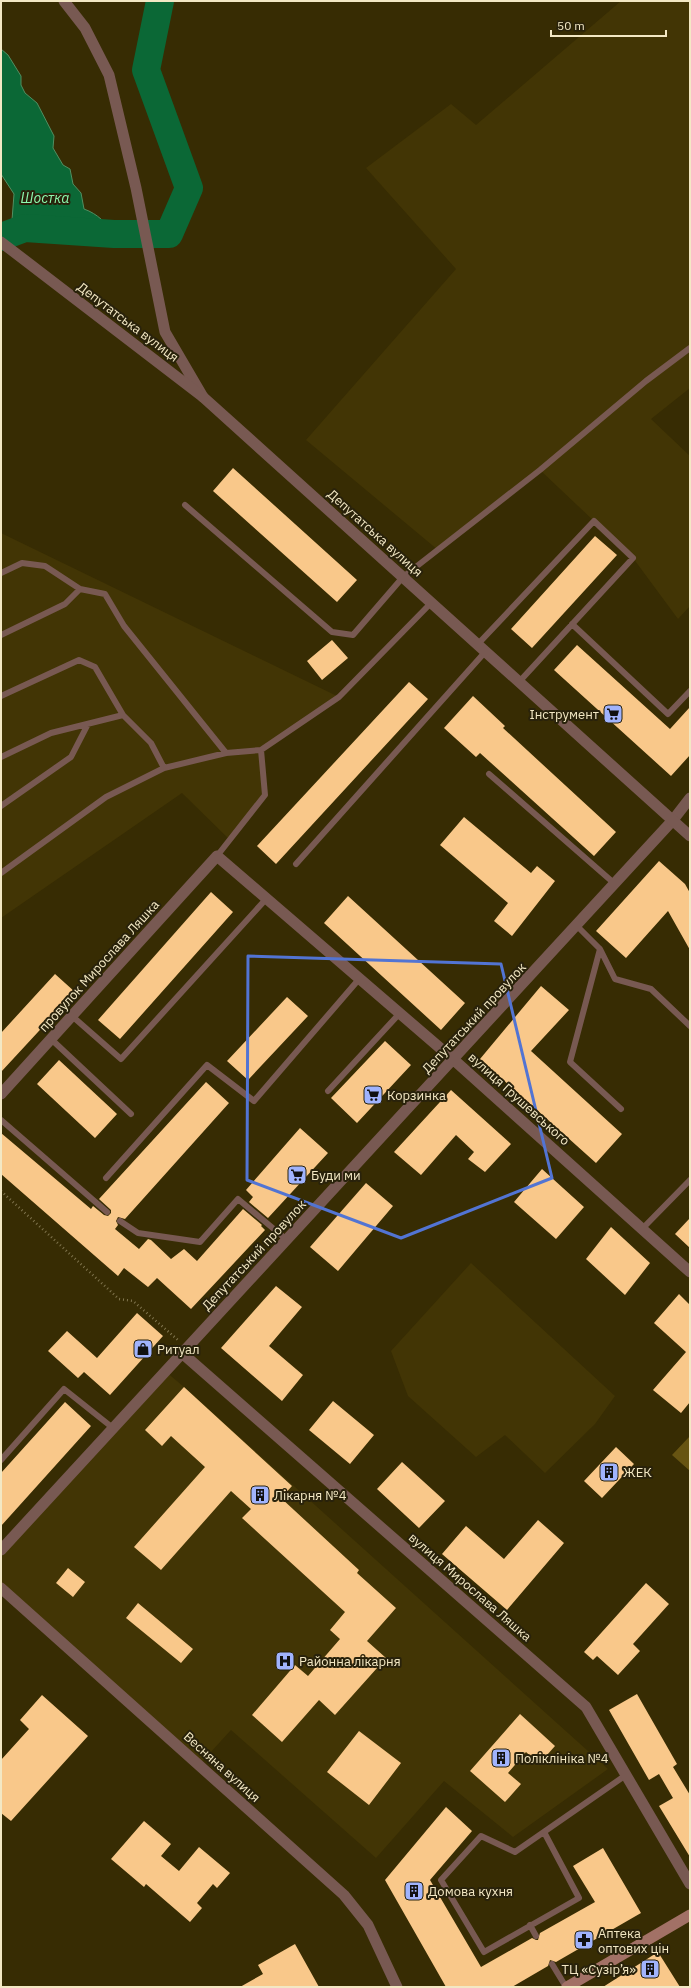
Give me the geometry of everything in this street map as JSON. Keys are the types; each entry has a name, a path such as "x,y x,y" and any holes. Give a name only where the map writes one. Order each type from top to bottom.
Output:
{"main road":[{"path":"566,1987 690,1915"}],"street":[{"path":"64,1 85,28 109,75 136,188 151,269 165,332 203,396"},
{"name":"Депутатська вулиця","path":"1,242 203,396 690,836"},
{"name":"Депутатський провулок","path":"1,1550 577,926 673,820 690,798"},
{"name":"вулиця Грушевського","path":"217,856 454,1060 690,1272"},
{"name":"провулок Мирослава Ляшка","path":"1,1094 217,856"},
{"name":"вулиця Мирослава Ляшка","path":"184,1350 586,1707 690,1884"},
{"name":"Весняна вулиця","path":"1,1588 344,1896 368,1925 397,1987"}],"lane":[{"path":"185,505 332,632 353,635 403,577 540,470 646,381 690,348"},
{"path":"296,864 482,648 594,521 633,558 519,682"},
{"path":"1,573 22,563 45,566 80,588 105,594 124,626 226,753"},
{"path":"1,635 65,604 80,588"},
{"path":"1,873 106,797 164,768 226,753 261,750 339,697 431,602"},
{"path":"572,624 668,714 690,691"},
{"path":"1,696 79,660 95,667 123,715 151,743 164,768"},
{"path":"1,757 51,733 123,715"},
{"path":"1,806 70,757 88,724"},
{"path":"217,856 265,795 261,750"},
{"path":"489,774 615,884"},
{"path":"72,1016 121,1059 266,898"},
{"path":"577,926 600,949 615,979 651,988 690,1026"},
{"path":"600,949 570,1062 621,1109"},
{"path":"106,1178 207,1065 254,1101 360,978"},
{"path":"328,1090 400,1013"},
{"path":"51,1039 131,1114"},
{"path":"1,1120 107,1212"},
{"path":"642,1229 690,1181"},
{"path":"120,1222 138,1233 200,1242 238,1199 287,1240"},
{"path":"1,1460 64,1389 113,1428"},
{"path":"544,1832 579,1898 484,1952 441,1880 481,1836 515,1852 626,1775"},
{"path":"530,1925 536,1936"},
{"path":"552,1964 566,1987"}],"path":[{"path":"1,1191 119,1299 133,1301 184,1350"}],"highlighted area":[{"path":"248,956 501,964 552,1178 401,1238 247,1180"}],"shaded area":[{"path":"621,1 690,1 690,388 651,419 690,456 690,606 678,619 633,558 540,470 438,550 306,440 456,269 366,168 451,104 476,125"},
{"path":"1,533 339,697 261,750 265,795 230,840 182,793 1,918"},
{"path":"471,1263 615,1396 595,1424 545,1473 505,1435 476,1457 408,1396 391,1351"},
{"name":"Районна лікарня","path":"165,1371 608,1769 513,1837 444,1781 376,1858 231,1730 199,1765 1,1588 1,1550"},
{"path":"690,1436 690,1471 672,1455"}],"water":[{"name":"Шостка","path":"1,49 8,55 21,76 21,85 25,93 37,103 54,136 53,148 63,165 70,169 73,184 81,193 84,209 101,219 114,234 25,228 11,233 14,194 1,174"}],"building":[{"path":"233,468 357,580 337,602 213,491"},
{"path":"595,536 617,555 532,648 511,629"},
{"path":"332,640 348,658 322,680 307,661"},
{"path":"577,645 670,729 690,707 690,755 671,776 554,670"},
{"path":"409,682 428,699 276,864 257,846"},
{"path":"473,696 505,726 503,728 616,832 594,856 480,753 476,757 444,728"},
{"path":"464,817 531,873 537,866 555,881 512,936 494,921 508,903 440,845"},
{"path":"659,861 685,884 690,893 690,950 668,911 626,958 596,931"},
{"path":"211,892 233,912 120,1039 98,1020"},
{"path":"348,896 465,1003 441,1030 324,923"},
{"path":"55,974 75,992 1,1072 1,1033"},
{"path":"541,986 569,1010 531,1051 622,1134 596,1163 480,1059"},
{"path":"287,997 308,1016 248,1080 227,1061"},
{"path":"385,1041 411,1065 357,1123 331,1098"},
{"path":"59,1060 117,1114 95,1138 37,1084"},
{"path":"206,1082 229,1103 125,1219 118,1217 116,1221 118,1225 115,1229 139,1249 148,1239 151,1240 171,1259 184,1249 197,1261 243,1209 262,1225 261,1226 265,1230 191,1309 157,1278 148,1287 124,1268 118,1276 1,1174 1,1133 91,1209 93,1206 104,1215 108,1216 111,1213 111,1210 99,1199"},
{"path":"451,1090 511,1144 485,1172 468,1159 474,1152 456,1135 421,1175 394,1152"},
{"path":"300,1128 328,1153 268,1218 249,1202 253,1197 246,1190"},
{"path":"542,1169 584,1207 556,1239 514,1202"},
{"path":"366,1183 393,1206 338,1271 310,1247"},
{"path":"690,1218 690,1248 675,1234"},
{"path":"611,1227 650,1263 625,1295 586,1259"},
{"path":"276,1286 302,1307 269,1346 303,1375 282,1401 221,1348"},
{"path":"679,1294 690,1305 690,1402 681,1413 653,1390 686,1352 654,1323"},
{"path":"137,1313 163,1336 110,1395 84,1372 78,1378 48,1351 67,1331 97,1358"},
{"path":"184,1387 292,1486 281,1498 359,1570 357,1573 396,1608 367,1641 386,1658 335,1715 319,1700 282,1742 252,1715 295,1665 308,1676 340,1639 330,1630 345,1612 242,1518 251,1509 231,1491 161,1570 134,1547 205,1467 171,1436 162,1446 145,1430"},
{"path":"333,1401 374,1435 350,1464 309,1430"},
{"path":"65,1402 91,1426 1,1526 1,1473"},
{"name":"ЖЕК","path":"616,1447 634,1464 602,1498 584,1481"},
{"path":"402,1462 445,1501 419,1528 377,1489"},
{"path":"538,1520 564,1543 507,1610 442,1554 466,1526 504,1559"},
{"path":"68,1568 85,1582 73,1597 56,1583"},
{"path":"646,1583 669,1604 633,1644 640,1651 618,1675 597,1656 593,1660 584,1652"},
{"path":"138,1603 193,1649 181,1663 126,1618"},
{"path":"637,1694 677,1764 673,1767 690,1795 690,1857 659,1806 673,1798 659,1774 649,1780 609,1710"},
{"path":"42,1695 88,1736 11,1821 1,1813 1,1760 29,1729 20,1720"},
{"name":"Поліклініка №4","path":"520,1714 555,1746 539,1764 526,1752 508,1773 521,1784 505,1802 470,1771"},
{"path":"359,1731 401,1763 369,1805 327,1772"},
{"name":"Домова кухня","path":"446,1807 472,1831 430,1880 481,1967 532,1938 538,1940 540,1933 595,1902 573,1866 603,1848 641,1913 556,1962 550,1960 548,1966 512,1987 446,1987 385,1880"},
{"path":"144,1821 171,1844 161,1856 179,1871 199,1847 230,1873 217,1888 213,1884 197,1903 202,1908 190,1922 146,1884 144,1887 111,1859"},
{"path":"295,1944 319,1987 240,1987 263,1974 258,1965"},
{"name":"ТЦ «Сузір’я»","path":"658,1952 680,1987 603,1987"}],"waterway":[{"name":"Шостка","path":"1,237 25,228 114,234 169,234 189,188 146,70 160,1"}],"place":[{"name":"Інструмент","path":"613,714"},
{"name":"Корзинка","path":"373,1095"},
{"name":"Буди ми","path":"297,1175"},
{"name":"Ритуал","path":"143,1349"},
{"name":"ЖЕК","path":"609,1472"},
{"name":"Лікарня №4","path":"260,1495"},
{"name":"Районна лікарня","path":"285,1661"},
{"name":"Поліклініка №4","path":"501,1758"},
{"name":"Домова кухня","path":"414,1891"},
{"name":"Аптека оптових цін","path":"584,1940"},
{"name":"ТЦ «Сузір’я»","path":"650,1969"}]}
